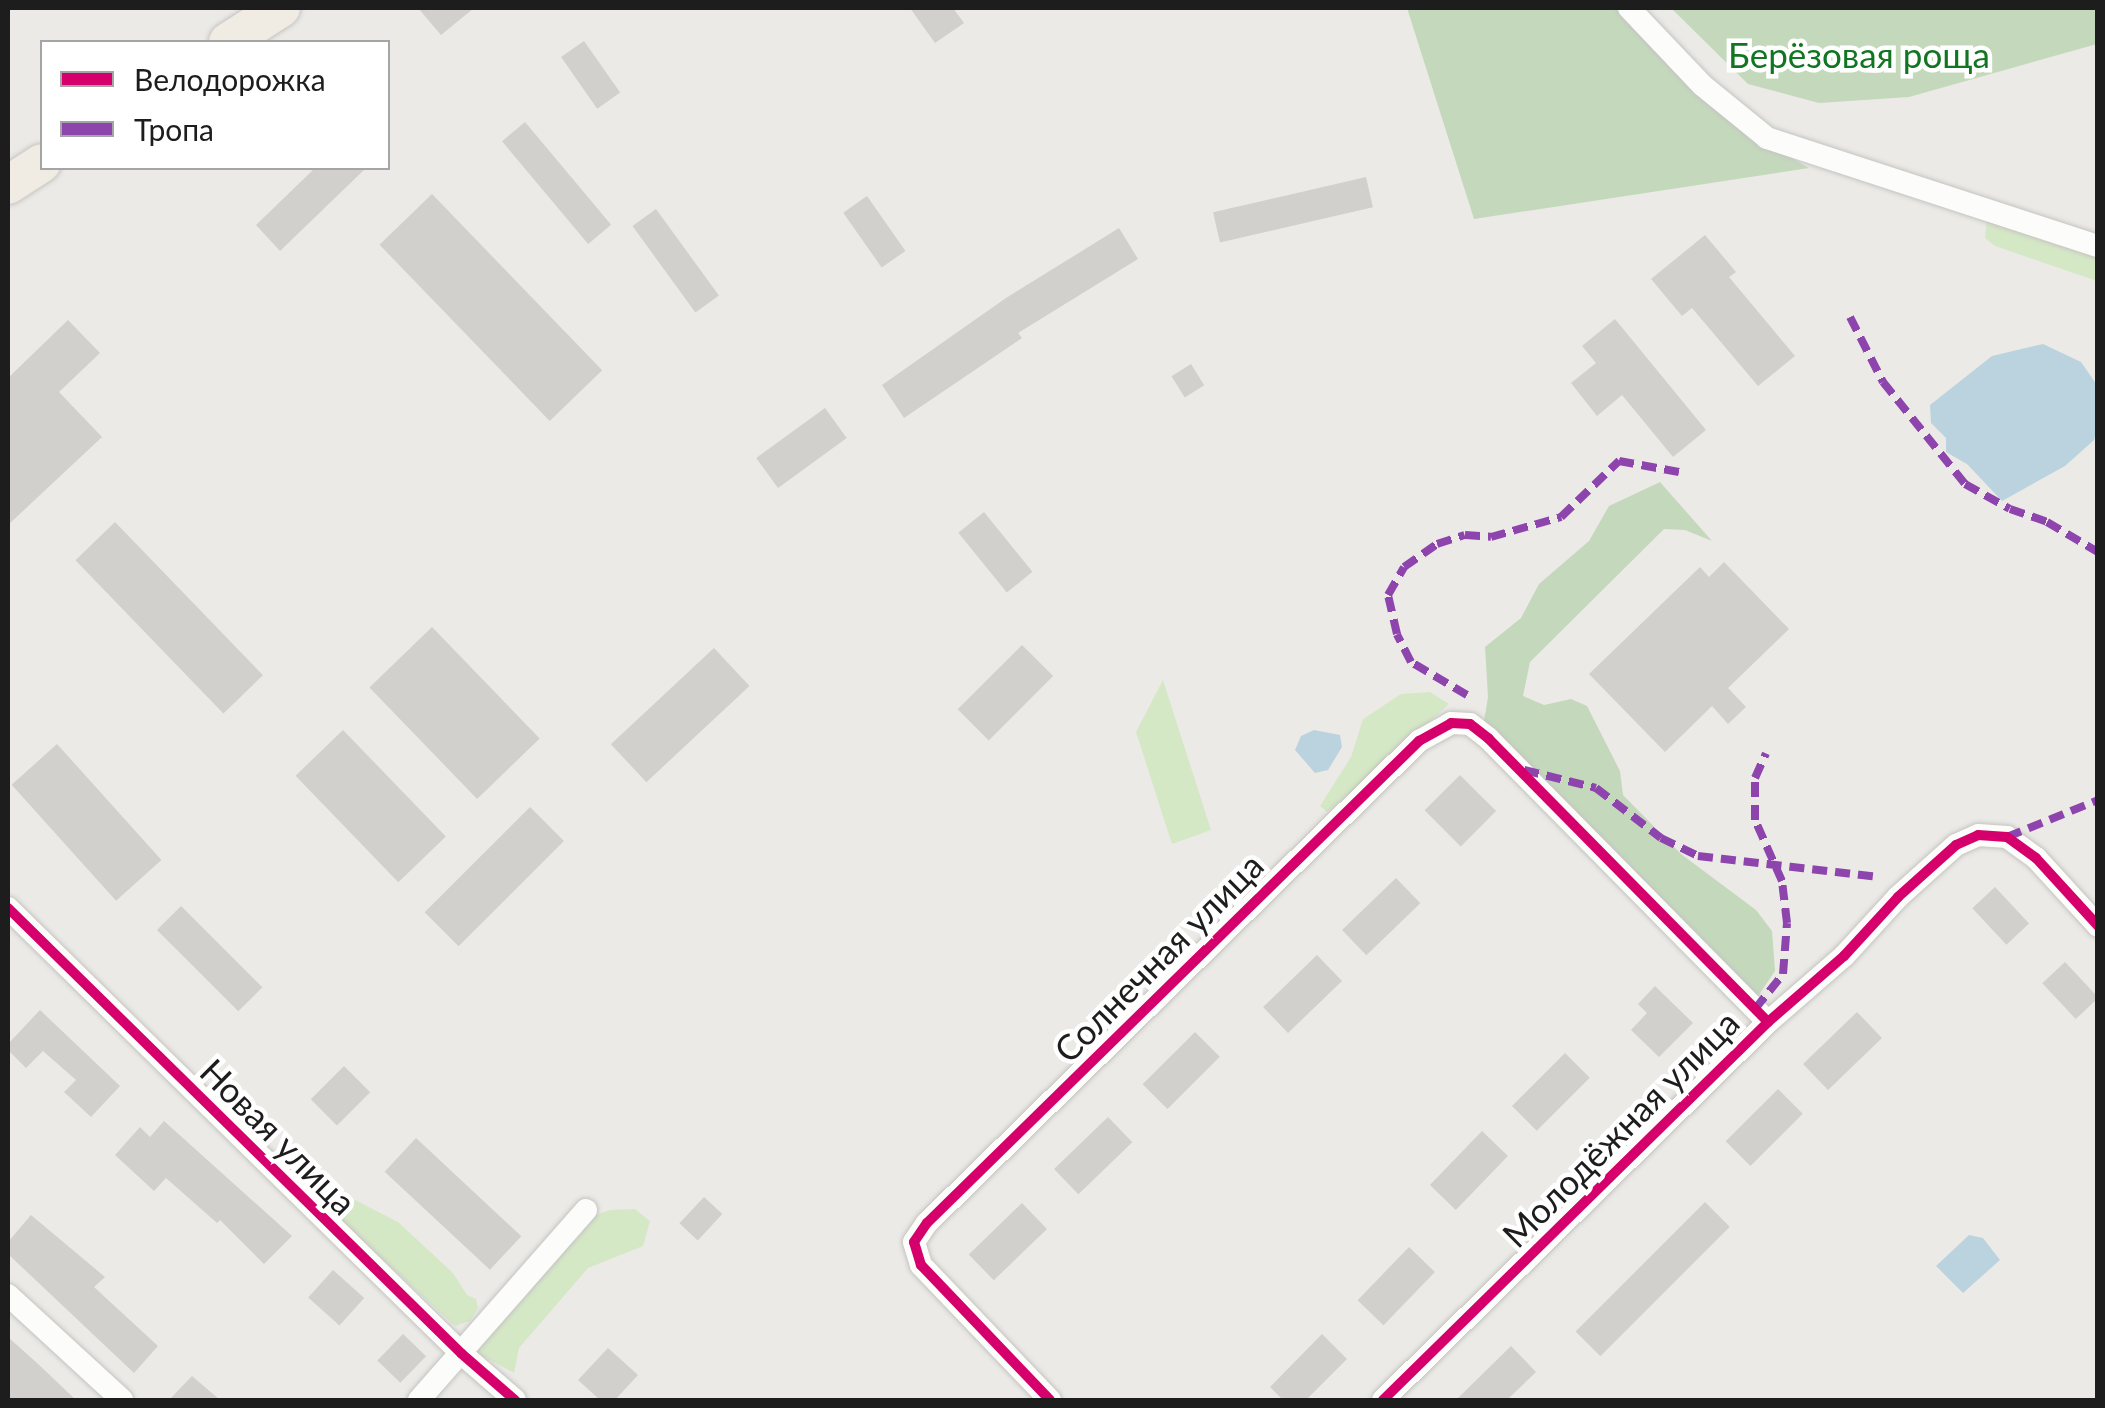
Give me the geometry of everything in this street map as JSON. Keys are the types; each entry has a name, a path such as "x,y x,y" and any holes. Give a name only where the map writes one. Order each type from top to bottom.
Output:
{"main road":[{"path":"231,40 281,8"},
{"path":"8,185 40,163"}],"street":[{"path":"1629,8 1702,85 1767,138 2098,246"},
{"name":"Солнечная улица","path":"1050,1400 921,1265 914,1242 928,1223 1406,754 1451,723 1470,724 1510,759 1768,1022"},
{"name":"Молодёжная улица","path":"1383,1400 1768,1022 1844,956 1898,897 1956,845 1995,833 2036,858 2098,926"},
{"name":"Новая улица","path":"8,908 462,1354 515,1400"},
{"path":"420,1400 586,1210"},
{"path":"8,1295 122,1400"}],"green space":[{"path":"1407,8 1620,8 1761,141 1809,168 1474,219"},
{"name":"Берёзовая роща","path":"1671,8 2097,8 2097,44 1909,97 1819,103 1748,84"},
{"path":"1987,220 2097,252 2097,281 1995,246 1985,238"},
{"path":"1660,482 1712,541 1685,530 1664,529 1530,662 1523,696 1544,705 1571,699 1587,706 1620,771 1623,795 1681,854 1756,910 1772,931 1775,971 1756,999 1483,727 1488,697 1485,647 1521,618 1539,584 1589,541 1609,506"},
{"path":"1163,680 1211,830 1172,844 1136,732"},
{"path":"1430,692 1449,704 1327,812 1320,806 1351,757 1363,719 1401,694"},
{"path":"355,1200 398,1222 453,1273 467,1295 476,1299 478,1308 470,1321 455,1326 341,1221"},
{"path":"635,1209 650,1221 643,1246 588,1268 519,1348 514,1373 473,1351 585,1219 610,1210"}],"water":[{"path":"2043,344 2081,362 2097,385 2097,429 2094,440 2065,466 2002,501 1967,464 1946,452 1946,438 1931,423 1930,405 1992,356"},
{"path":"1314,730 1340,735 1342,747 1328,770 1315,773 1295,750 1301,736"},
{"path":"1969,1235 1983,1238 2000,1260 1963,1293 1936,1266"}],"building":[{"path":"418,8 474,8 441,35"},
{"path":"910,8 953,8 964,23 935,43"},
{"path":"584,41 620,93 597,109 561,57"},
{"path":"525,122 611,225 588,244 502,141"},
{"path":"313,170 364,170 280,251 256,225"},
{"path":"1366,177 1373,207 1220,243 1213,212"},
{"path":"432,194 602,370 550,421 379,245"},
{"path":"867,196 905,251 882,268 843,213"},
{"path":"656,209 719,296 695,313 633,226"},
{"path":"1119,228 1138,259 1018,333 1022,338 904,418 882,385 1006,298"},
{"path":"1705,235 1736,272 1729,277 1795,356 1758,386 1692,308 1682,316 1651,279"},
{"path":"1615,319 1706,430 1673,457 1622,395 1597,416 1571,383 1596,363 1582,346"},
{"path":"68,320 100,353 59,392 102,437 8,525 8,378"},
{"path":"1191,364 1204,385 1185,397 1171,376"},
{"path":"825,408 847,438 778,488 756,458"},
{"path":"984,512 1032,572 1007,593 958,533"},
{"path":"115,522 263,675 223,713 75,560"},
{"path":"1724,562 1789,629 1728,688 1746,707 1728,724 1712,706 1665,752 1589,674 1700,567 1709,577"},
{"path":"432,627 540,738 477,799 369,687"},
{"path":"1022,645 1053,676 989,740 958,709"},
{"path":"714,648 749,686 646,782 611,744"},
{"path":"343,730 446,836 398,882 296,776"},
{"path":"57,744 161,860 116,901 12,785"},
{"path":"1460,775 1496,811 1461,846 1425,810"},
{"path":"530,807 564,841 459,946 425,912"},
{"path":"1396,878 1420,903 1366,955 1342,930"},
{"path":"1995,887 2029,924 2006,945 1972,908"},
{"path":"181,906 262,987 238,1011 157,930"},
{"path":"1317,955 1342,981 1288,1033 1263,1007"},
{"path":"2065,962 2098,997 2076,1019 2042,983"},
{"path":"1655,986 1693,1023 1659,1057 1631,1030 1647,1013 1638,1004"},
{"path":"40,1010 120,1086 91,1117 64,1092 76,1080 43,1051 26,1068 8,1050 8,1044"},
{"path":"1857,1012 1882,1038 1828,1090 1803,1064"},
{"path":"1195,1032 1220,1057 1167,1109 1143,1084"},
{"path":"1565,1053 1590,1078 1537,1131 1512,1106"},
{"path":"344,1066 370,1092 337,1125 311,1099"},
{"path":"1778,1089 1803,1114 1750,1166 1726,1141"},
{"path":"1108,1117 1132,1142 1078,1194 1054,1169"},
{"path":"164,1121 292,1236 264,1264 220,1220 217,1223 166,1178 154,1191 115,1155 140,1127 150,1137"},
{"path":"1482,1131 1508,1156 1456,1210 1430,1185"},
{"path":"416,1138 521,1236 490,1270 385,1172"},
{"path":"704,1197 722,1214 698,1240 679,1223"},
{"path":"1705,1202 1730,1227 1600,1356 1576,1331"},
{"path":"1022,1203 1047,1229 994,1280 969,1254"},
{"path":"31,1215 105,1277 94,1287 158,1346 134,1373 8,1254 8,1242"},
{"path":"1409,1247 1435,1272 1383,1325 1358,1300"},
{"path":"333,1270 364,1298 339,1326 308,1297"},
{"path":"403,1334 426,1356 400,1383 377,1361"},
{"path":"1322,1334 1347,1359 1306,1400 1283,1400 1270,1387"},
{"path":"8,1337 37,1363 76,1400 8,1400"},
{"path":"1511,1346 1536,1372 1507,1400 1456,1400"},
{"path":"608,1348 638,1375 615,1400 600,1400 578,1380"},
{"path":"192,1376 220,1400 169,1400"}],"marked path":[{"path":"1850,317 1883,382 1965,484 2010,509 2047,522 2098,552"},
{"path":"1467,695 1411,662 1397,634 1388,595 1404,567 1437,544 1465,535 1491,537 1561,517 1619,461 1679,472"},
{"path":"1755,1009 1783,974 1787,923 1782,881 1755,820 1755,778 1766,753"},
{"path":"1524,770 1596,788 1661,838 1698,856 1879,877"},
{"path":"2007,837 2098,800"}],"cycle path":[{"path":"1050,1400 921,1265 914,1242 927,1223 1419,741 1451,723 1470,724 1489,739 1768,1022"},
{"path":"1383,1400 1768,1022 1844,956 1898,897 1956,845 1978,835 2007,837 2036,858 2098,926"},
{"path":"8,908 462,1354 515,1400"}]}
